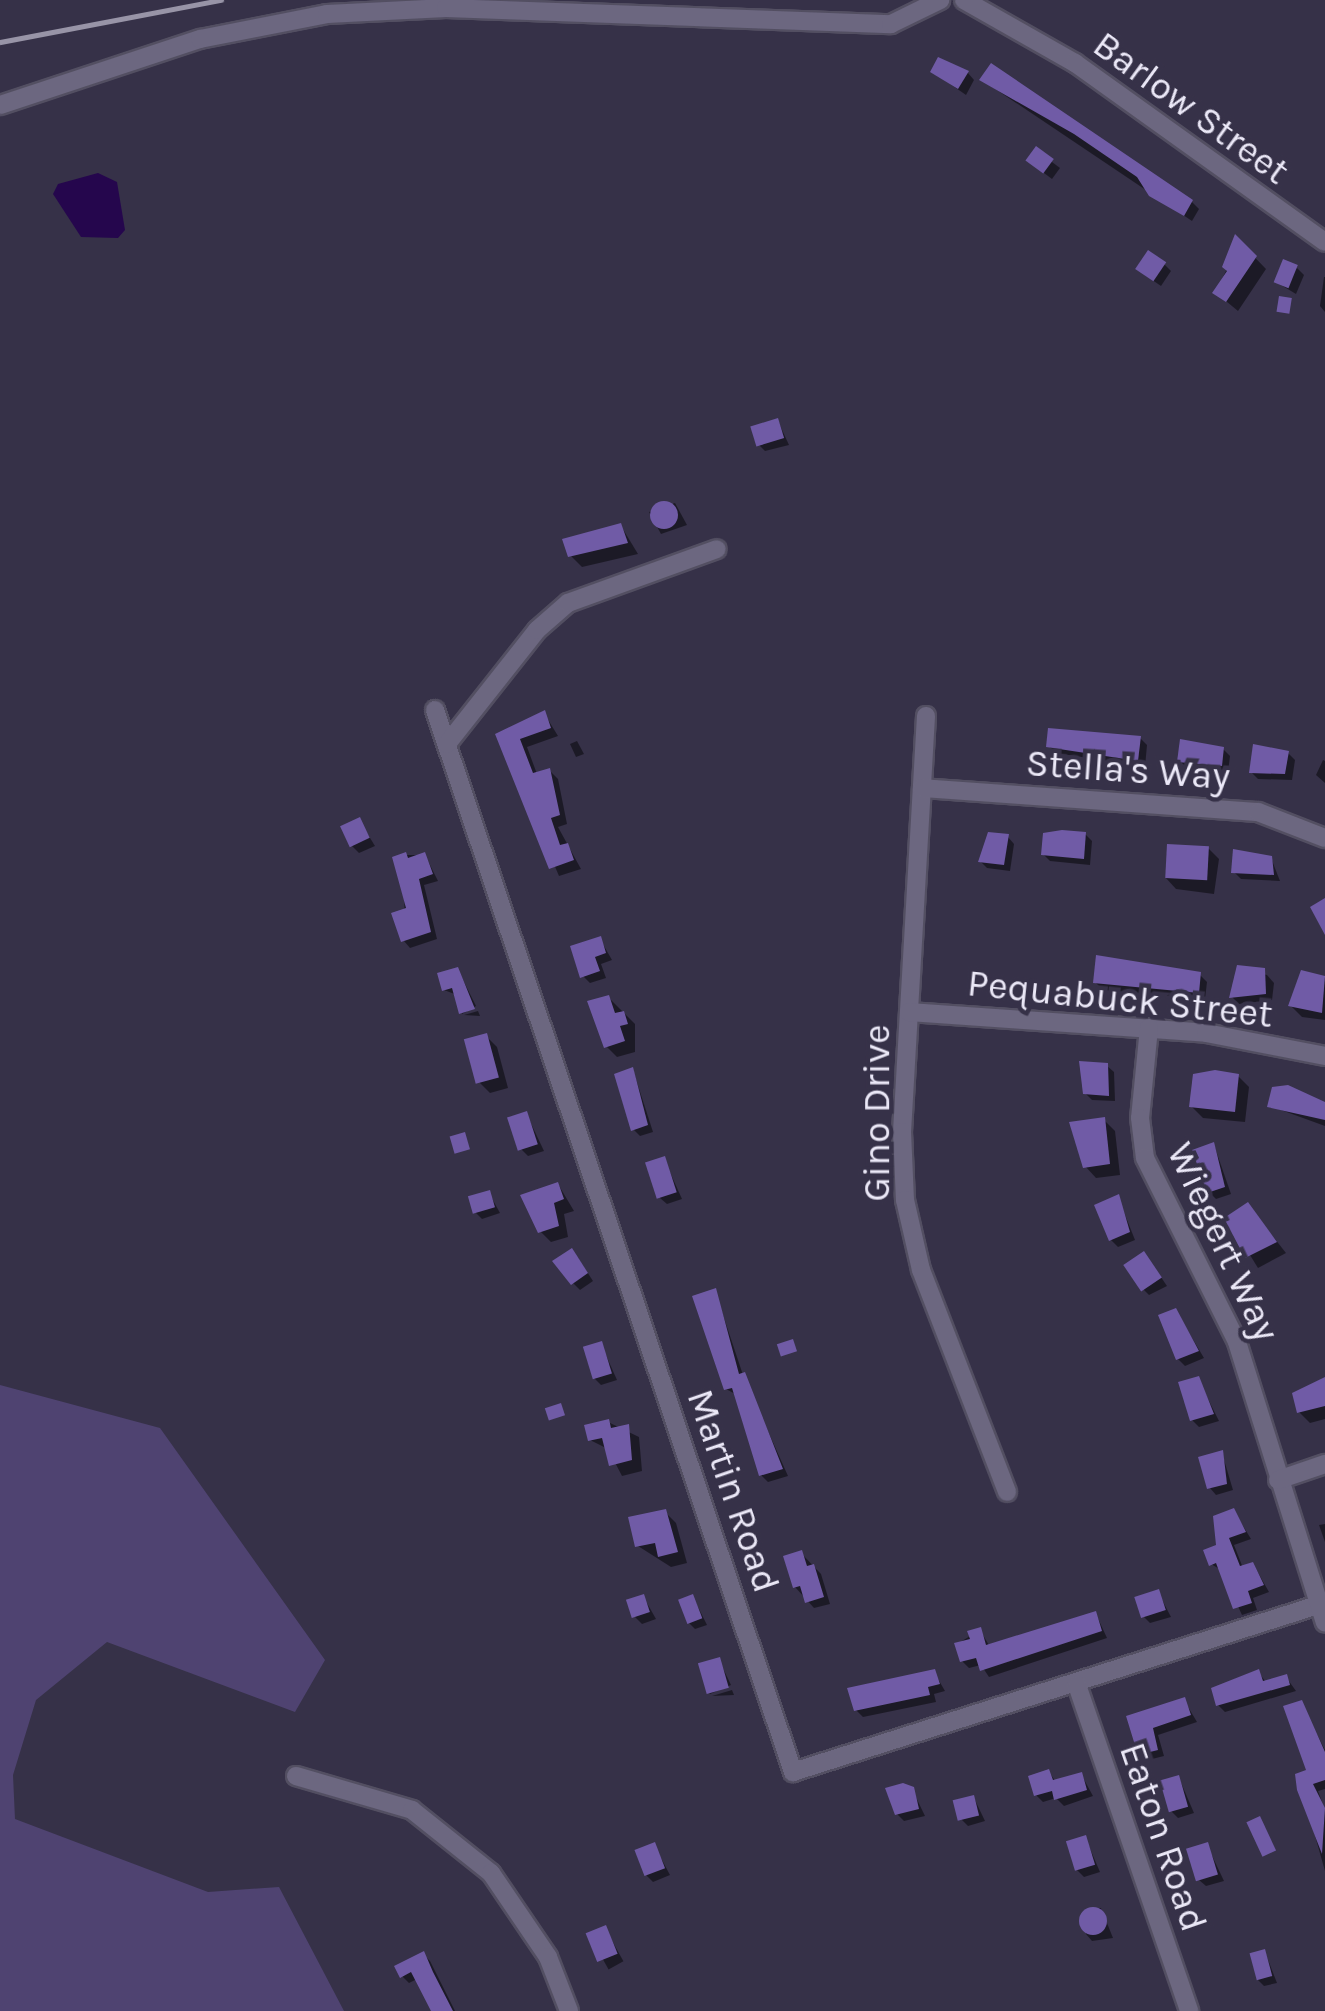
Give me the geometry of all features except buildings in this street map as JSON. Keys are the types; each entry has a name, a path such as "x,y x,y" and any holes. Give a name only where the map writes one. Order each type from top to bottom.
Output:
{"street":[{"path":"0,105 200,38 344,12 446,8 891,24 916,17 940,0"},
{"name":"Barlow Street","path":"964,0 1062,54 1325,242"},
{"path":"447,744 538,630 568,603 718,549"},
{"name":"Martin Road","path":"435,710 793,1772 1077,1684 1322,1614"},
{"name":"Gino Drive","path":"926,716 908,1012 904,1200 921,1270 1008,1492"},
{"name":"Stella's Way","path":"922,788 1258,812 1325,838"},
{"name":"Pequabuck Street","path":"908,1012 1149,1028 1325,1056"},
{"name":"Wiegert Way","path":"1149,1028 1140,1118 1145,1158 1237,1342 1278,1480"},
{"path":"1322,1614 1278,1480 1325,1464"},
{"name":"Eaton Road","path":"1077,1684 1188,2011"},
{"path":"296,1776 412,1810 492,1873 548,1957 570,2011"}],"shaded area":[{"path":"98,173 117,182 125,230 118,238 81,237 53,194 58,184"},
{"path":"0,1385 160,1428 325,1660 295,1712 107,1642 36,1700 13,1775 15,1819 208,1892 279,1887 344,2011 0,2011"}],"railway":[{"path":"0,42 221,0"}]}
